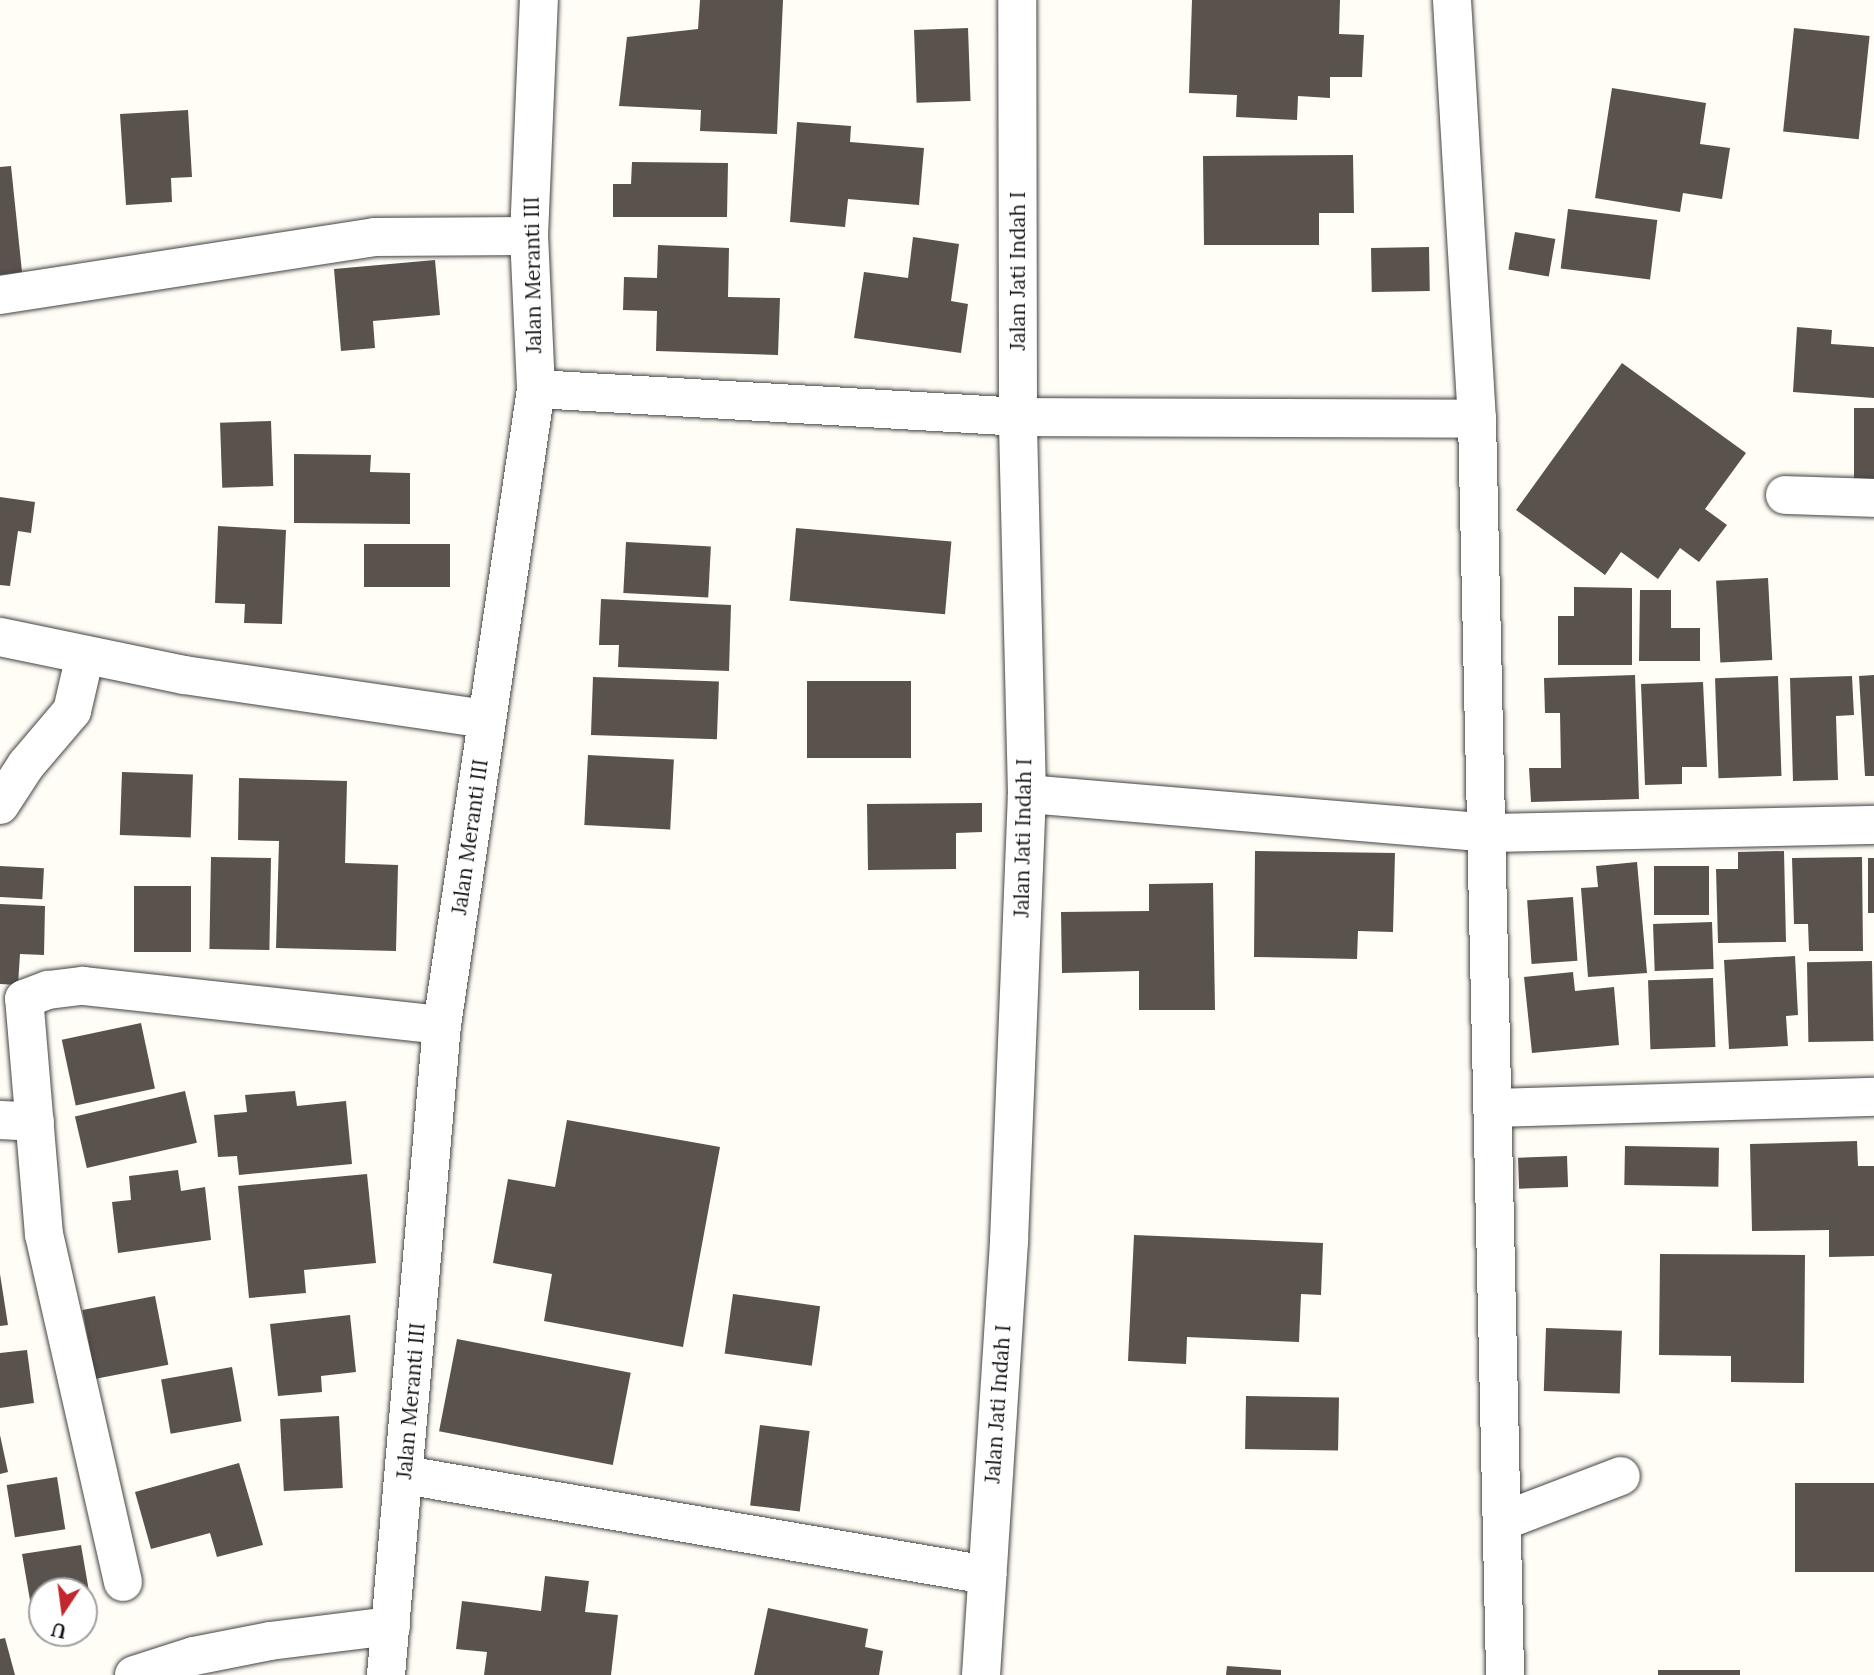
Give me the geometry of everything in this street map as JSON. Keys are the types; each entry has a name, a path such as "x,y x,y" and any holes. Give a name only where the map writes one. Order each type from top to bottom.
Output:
{"street":[{"name":"Jalan Meranti III","path":"386,1675 442,1025 536,389 529,236 539,0"},
{"name":"Jalan Jati Indah I","path":"981,1675 1009,1241 1027,794 1018,417 1017,0"},
{"path":"1452,0 1477,419 1496,1108 1506,1675"},
{"path":"0,295 373,237 529,236"},
{"path":"536,389 1018,417 1477,419"},
{"path":"1785,495 1874,498"},
{"path":"0,636 184,676 486,719"},
{"path":"0,805 26,765 72,711 85,655"},
{"path":"1027,794 1487,833 1874,825"},
{"path":"123,1582 17,1121 12,1001 48,990 95,986 442,1025"},
{"path":"1496,1108 1874,1097"},
{"path":"405,1475 987,1575"},
{"path":"1503,1521 1620,1476"},
{"path":"134,1675 194,1656 270,1641 391,1626"}],"building":[{"path":"700,0 783,0 777,134 700,131 701,110 619,106 627,37 698,29"},
{"path":"1192,0 1340,0 1339,34 1364,35 1362,77 1330,77 1330,98 1298,96 1297,120 1236,117 1237,95 1189,93"},
{"path":"968,28 971,101 917,103 914,30"},
{"path":"1794,28 1870,36 1859,139 1783,131"},
{"path":"1612,88 1706,103 1700,144 1730,148 1722,199 1683,193 1680,212 1595,198"},
{"path":"188,110 192,177 171,178 172,202 126,205 120,114"},
{"path":"797,122 851,126 850,142 924,148 919,205 848,199 845,227 790,222"},
{"path":"1353,155 1354,213 1319,213 1319,245 1204,245 1203,156"},
{"path":"632,162 728,163 727,217 613,217 613,184 631,184"},
{"path":"11,166 22,272 0,275 0,167"},
{"path":"1568,209 1657,220 1650,280 1561,269"},
{"path":"1515,232 1555,239 1549,277 1508,269"},
{"path":"913,237 959,244 951,301 968,304 961,353 854,338 864,272 908,278"},
{"path":"658,245 729,248 728,297 780,298 778,355 656,351 657,311 623,310 624,277 657,278"},
{"path":"1429,247 1430,291 1372,292 1371,248"},
{"path":"435,260 440,315 373,321 375,348 341,351 334,269"},
{"path":"1797,327 1832,330 1831,344 1874,347 1874,398 1793,392"},
{"path":"1622,363 1746,453 1705,509 1727,525 1699,562 1680,548 1658,579 1621,552 1605,575 1516,510"},
{"path":"1854,408 1874,408 1874,481 1854,481"},
{"path":"271,421 273,486 222,488 220,423"},
{"path":"294,454 371,455 370,472 410,473 410,524 294,523"},
{"path":"0,497 35,502 31,533 18,531 10,586 0,585"},
{"path":"218,526 286,530 282,624 244,623 245,604 215,603"},
{"path":"796,528 951,542 945,614 790,601"},
{"path":"626,542 711,546 708,597 623,593"},
{"path":"364,544 450,544 450,587 364,587"},
{"path":"1768,578 1772,660 1720,663 1716,581"},
{"path":"1574,587 1632,588 1632,665 1558,665 1558,616 1574,616"},
{"path":"1640,590 1671,590 1671,628 1700,628 1700,661 1639,661"},
{"path":"601,599 731,605 729,671 618,667 619,645 599,645"},
{"path":"1635,675 1639,799 1531,802 1529,768 1561,768 1560,713 1545,713 1544,678"},
{"path":"1874,675 1874,776 1865,776 1859,676"},
{"path":"1778,676 1781,776 1719,778 1715,678"},
{"path":"1852,676 1854,715 1836,716 1838,780 1793,781 1790,678"},
{"path":"593,677 719,681 717,739 591,735"},
{"path":"807,681 911,681 911,758 807,758"},
{"path":"1703,682 1707,767 1682,767 1682,784 1645,785 1641,684"},
{"path":"588,755 674,760 670,829 584,825"},
{"path":"122,772 193,774 191,837 120,835"},
{"path":"239,778 347,781 345,863 398,865 396,951 276,948 279,841 238,840"},
{"path":"982,803 982,832 956,833 956,869 868,870 867,804"},
{"path":"1255,851 1395,853 1393,932 1358,931 1357,959 1254,957"},
{"path":"1784,851 1786,942 1718,943 1716,869 1738,869 1738,852"},
{"path":"211,857 271,858 269,950 209,949"},
{"path":"1862,857 1863,951 1809,951 1808,924 1794,924 1792,858"},
{"path":"1868,858 1874,858 1874,913 1868,913"},
{"path":"1637,862 1647,973 1588,977 1581,888 1598,887 1596,866"},
{"path":"0,866 44,868 42,899 0,897"},
{"path":"1654,866 1709,866 1709,915 1654,915"},
{"path":"1213,883 1215,1010 1139,1010 1139,971 1062,973 1061,912 1149,911 1149,884"},
{"path":"134,886 191,886 191,952 134,952"},
{"path":"1573,897 1577,961 1532,964 1527,900"},
{"path":"0,904 45,906 44,955 20,954 18,985 0,984"},
{"path":"1712,922 1714,969 1655,971 1653,924"},
{"path":"1795,956 1798,1015 1786,1016 1788,1046 1729,1049 1724,960"},
{"path":"1872,961 1873,1041 1808,1042 1807,962"},
{"path":"1573,972 1575,991 1614,987 1619,1045 1532,1053 1524,977"},
{"path":"1713,978 1715,1047 1650,1049 1648,980"},
{"path":"141,1023 155,1089 76,1105 62,1040"},
{"path":"185,1091 197,1143 87,1168 75,1116"},
{"path":"295,1091 297,1106 346,1101 352,1164 239,1175 237,1156 218,1157 214,1115 247,1112 245,1095"},
{"path":"567,1120 720,1147 683,1347 544,1321 552,1274 493,1263 508,1179 555,1187"},
{"path":"1857,1141 1858,1166 1874,1166 1874,1256 1829,1257 1829,1230 1752,1231 1750,1144"},
{"path":"1625,1146 1719,1148 1718,1187 1624,1185"},
{"path":"1567,1156 1568,1187 1519,1189 1518,1158"},
{"path":"178,1170 181,1191 205,1187 211,1240 118,1253 112,1202 131,1200 129,1176"},
{"path":"367,1174 376,1263 304,1270 306,1293 249,1298 238,1186"},
{"path":"1134,1235 1323,1243 1321,1295 1301,1294 1299,1342 1187,1337 1186,1364 1128,1361"},
{"path":"1660,1254 1805,1255 1804,1383 1731,1382 1731,1356 1659,1355"},
{"path":"0,1274 8,1325 0,1326"},
{"path":"733,1294 820,1306 812,1366 725,1353"},
{"path":"155,1296 168,1365 96,1379 82,1310"},
{"path":"350,1315 356,1372 321,1376 322,1392 278,1396 270,1324"},
{"path":"1546,1328 1622,1331 1620,1394 1544,1391"},
{"path":"457,1339 631,1373 613,1465 439,1431"},
{"path":"27,1350 34,1403 0,1408 0,1353"},
{"path":"232,1367 242,1421 171,1434 161,1380"},
{"path":"1246,1396 1339,1398 1338,1451 1245,1449"},
{"path":"339,1416 343,1488 284,1491 280,1419"},
{"path":"760,1425 810,1431 800,1511 750,1505"},
{"path":"0,1435 8,1472 0,1474"},
{"path":"239,1463 263,1545 217,1557 210,1533 151,1549 135,1492"},
{"path":"57,1477 65,1529 15,1537 7,1485"},
{"path":"1795,1483 1874,1483 1874,1572 1795,1572"},
{"path":"81,1545 87,1577 28,1577 28,1589 22,1554"},
{"path":"545,1576 589,1581 585,1612 618,1615 611,1675 484,1675 487,1652 456,1649 462,1601 541,1611"},
{"path":"768,1608 868,1629 865,1647 883,1651 879,1675 754,1675"},
{"path":"5,1638 15,1675 0,1675 0,1639"},
{"path":"1227,1666 1281,1670 1281,1675 1226,1675"},
{"path":"1658,1670 1740,1670 1740,1675 1658,1675"}]}
